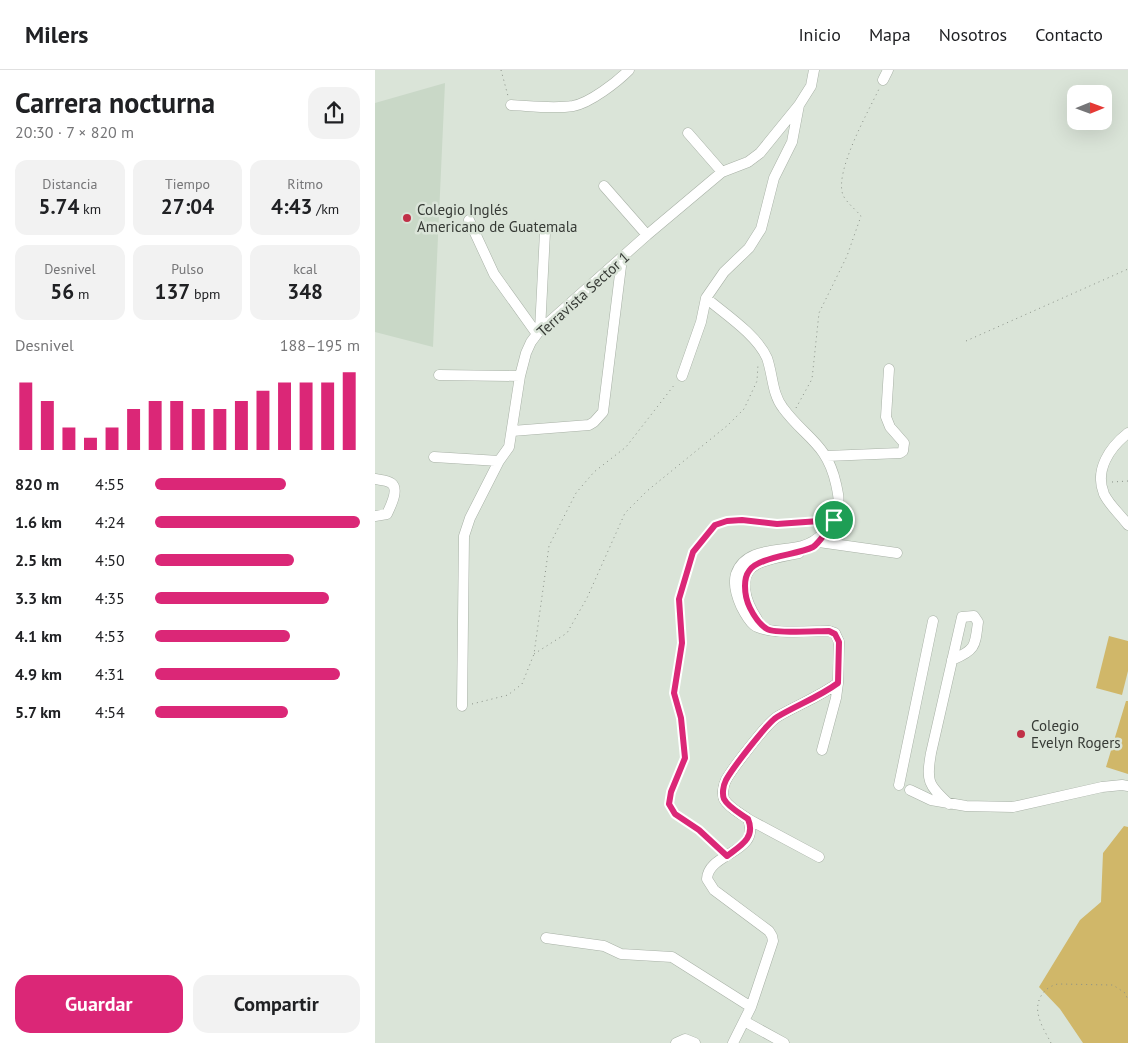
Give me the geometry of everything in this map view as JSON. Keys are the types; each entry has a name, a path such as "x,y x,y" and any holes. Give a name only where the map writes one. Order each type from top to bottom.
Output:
{"street":[{"path":"516,105 561,106 579,104 610,86 629,70"},
{"name":"Terravista Sector 1","path":"462,706 464,536 470,518 499,461 509,447 520,376 526,353 539,332 647,235 722,172 748,162 760,153 811,86 814,70"},
{"path":"883,80 888,70"},
{"path":"682,376 701,322 705,298 724,272 749,248 761,229 770,202 774,178 792,142 799,104"},
{"path":"688,133 722,172"},
{"path":"604,186 647,235"},
{"path":"469,220 494,274 539,332"},
{"path":"539,332 545,232"},
{"path":"512,431 589,424 594,422 603,412 622,258"},
{"path":"705,298 746,331 759,346 767,358 774,392 782,408 816,442 827,456 834,476 839,498 838,508 834,520 827,528 809,543 802,546 755,555 745,560 738,567 735,577 735,590 739,601 754,625 779,632 829,631 835,634 839,642 837,698 822,750"},
{"path":"827,456 900,453 903,451 904,443 890,427 886,417 889,369"},
{"path":"439,375 520,376"},
{"path":"1128,433 1105,458 1101,482 1105,495 1128,525"},
{"path":"434,457 499,461"},
{"path":"375,480 390,482 395,490 387,514 375,516"},
{"path":"769,630 758,620 748,602 745,584 749,570 758,564 801,552 819,542 827,528"},
{"path":"819,542 897,552"},
{"path":"949,804 934,790 929,782 928,773 931,753 952,660 962,617 973,615 977,619 975,642 969,652 952,660"},
{"path":"899,785 933,621"},
{"path":"819,857 748,819 725,800 723,793 725,781 771,721 823,694 838,683"},
{"path":"929,782 911,790 931,800 949,804 1013,807 1102,787 1128,786"},
{"path":"733,1043 751,1007 772,947 773,938 769,931 710,886 707,879 710,870 749,838 748,819"},
{"path":"546,938 603,946 621,954 672,957 751,1007"},
{"path":"744,1021 784,1043"},
{"path":"676,1042 685,1039 695,1043"}],"path":[{"path":"501,70 516,105"},
{"path":"791,418 812,379 819,313 847,256 861,216 843,195 841,178 846,161 883,80"},
{"path":"966,341 1128,269"},
{"path":"534,654 567,633 587,598 625,514 647,491 728,425 744,409 757,381 758,363"},
{"path":"462,706 508,695 522,684 534,654 549,546 576,493 594,472 626,447 682,376"},
{"path":"1101,482 1128,481"},
{"path":"727,856 699,830 675,814 669,804 671,792 685,758 684,737 674,693 682,643 679,599 693,552 715,525 727,521 777,524 834,520"},
{"path":"1051,1043 1039,1017 1038,1009 1038,1002 1049,985 1113,985 1125,993 1128,1000"}],"shaded area":[{"name":"Colegio Inglés Americano de Guatemala","path":"445,83 433,347 375,332 375,103"},
{"path":"1109,636 1128,641 1128,671 1122,695 1096,688"},
{"path":"1126,701 1128,701 1128,774 1106,767"},
{"path":"1124,826 1128,827 1128,1043 1083,1043 1060,1009 1039,987 1080,920 1101,902 1103,853"}],"place":[{"name":"Colegio Inglés Americano de Guatemala","path":"407,218"},
{"name":"Colegio Evelyn Rogers","path":"1021,734"}],"route":[{"path":"742,520 777,524 834,520 819,542 813,546 801,552 758,564 749,570 747,576 745,584 746,595 750,608 758,620 769,630 779,632 829,631 835,634 839,639 838,683 823,694 771,721 725,781 723,793 725,800 750,822 750,835 746,842 727,856 699,830 675,814 669,804 671,792 685,758 681,718 674,693 682,643 679,599 693,552 715,525 727,521 742,520"}]}
